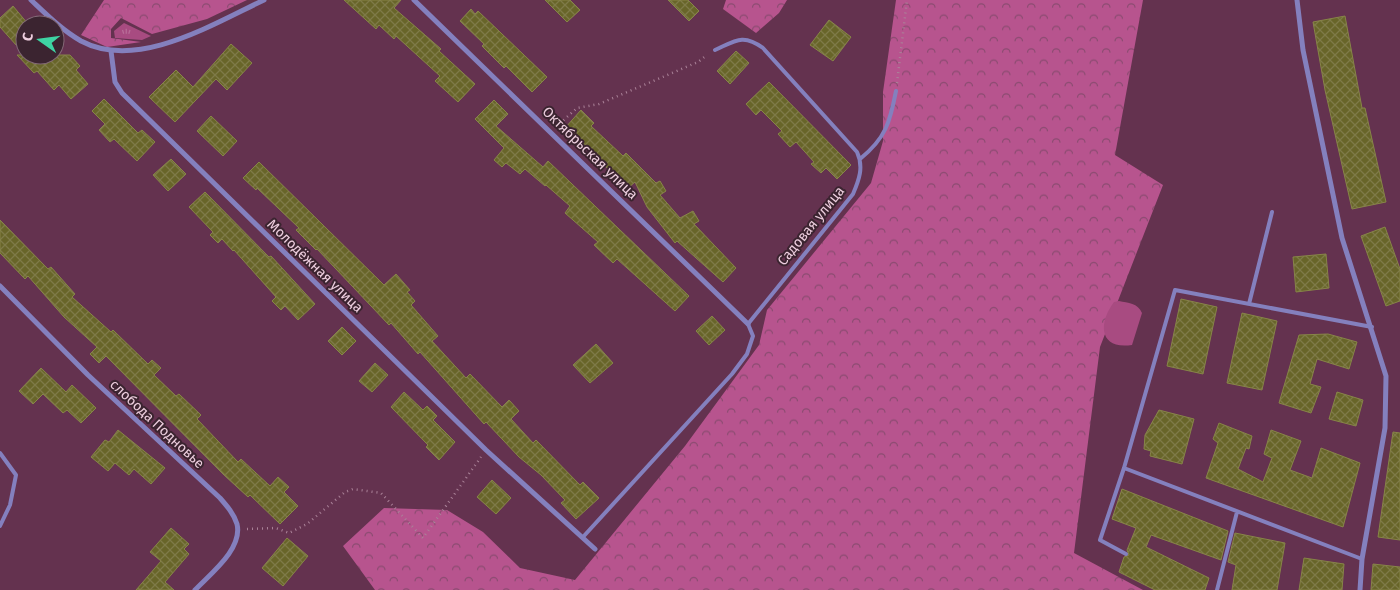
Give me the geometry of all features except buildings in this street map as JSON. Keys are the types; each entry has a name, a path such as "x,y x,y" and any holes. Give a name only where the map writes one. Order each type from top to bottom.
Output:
{"street":[{"path":"31,0 61,28 82,41 111,51 129,51 168,43 264,0"},
{"name":"Октябрьская улица","path":"414,0 748,324"},
{"path":"1297,0 1303,50 1342,238 1372,327 1386,376 1385,428 1362,559 1360,590"},
{"name":"Молодёжная улица","path":"111,51 115,82 122,93 486,450 596,549"},
{"name":"слобода Подновье","path":"0,286 88,375 220,498 232,514 238,531"},
{"path":"194,590 231,550 238,531"}],"lane":[{"path":"715,50 742,38 752,40 763,48 857,152 860,159 876,146 890,121 896,91"},
{"name":"Садовая улица","path":"748,324 853,194 860,176 860,159"},
{"path":"1250,304 1272,212"},
{"path":"1126,554 1100,540 1124,468 1175,290 1372,327"},
{"path":"583,537 732,374 747,354 753,336 748,324"},
{"path":"0,453 16,475 10,505 0,526"},
{"path":"1124,468 1362,559"},
{"path":"1217,590 1237,512"}],"path":[{"path":"896,91 907,0"},
{"path":"551,131 577,108 598,104 698,62 715,50"},
{"path":"238,531 265,527 276,528 289,533 307,524 345,492 353,488 381,493 423,538 486,450"}],"green space":[{"path":"104,0 247,0 207,19 152,34 121,18 111,29 111,38 141,42 107,47 81,35"},
{"path":"726,0 787,0 779,13 756,33 723,9"},
{"path":"896,0 1143,0 1115,155 1163,185 1100,347 1074,553 1143,590 375,590 343,546 384,508 447,510 483,532 520,568 575,580 685,446 759,345 767,310 871,183 883,141 883,92"},
{"path":"124,23 151,36 142,40 115,38 114,31"},
{"path":"1119,301 1135,305 1142,313 1132,345 1113,343 1105,333 1105,318 1114,302"}]}
